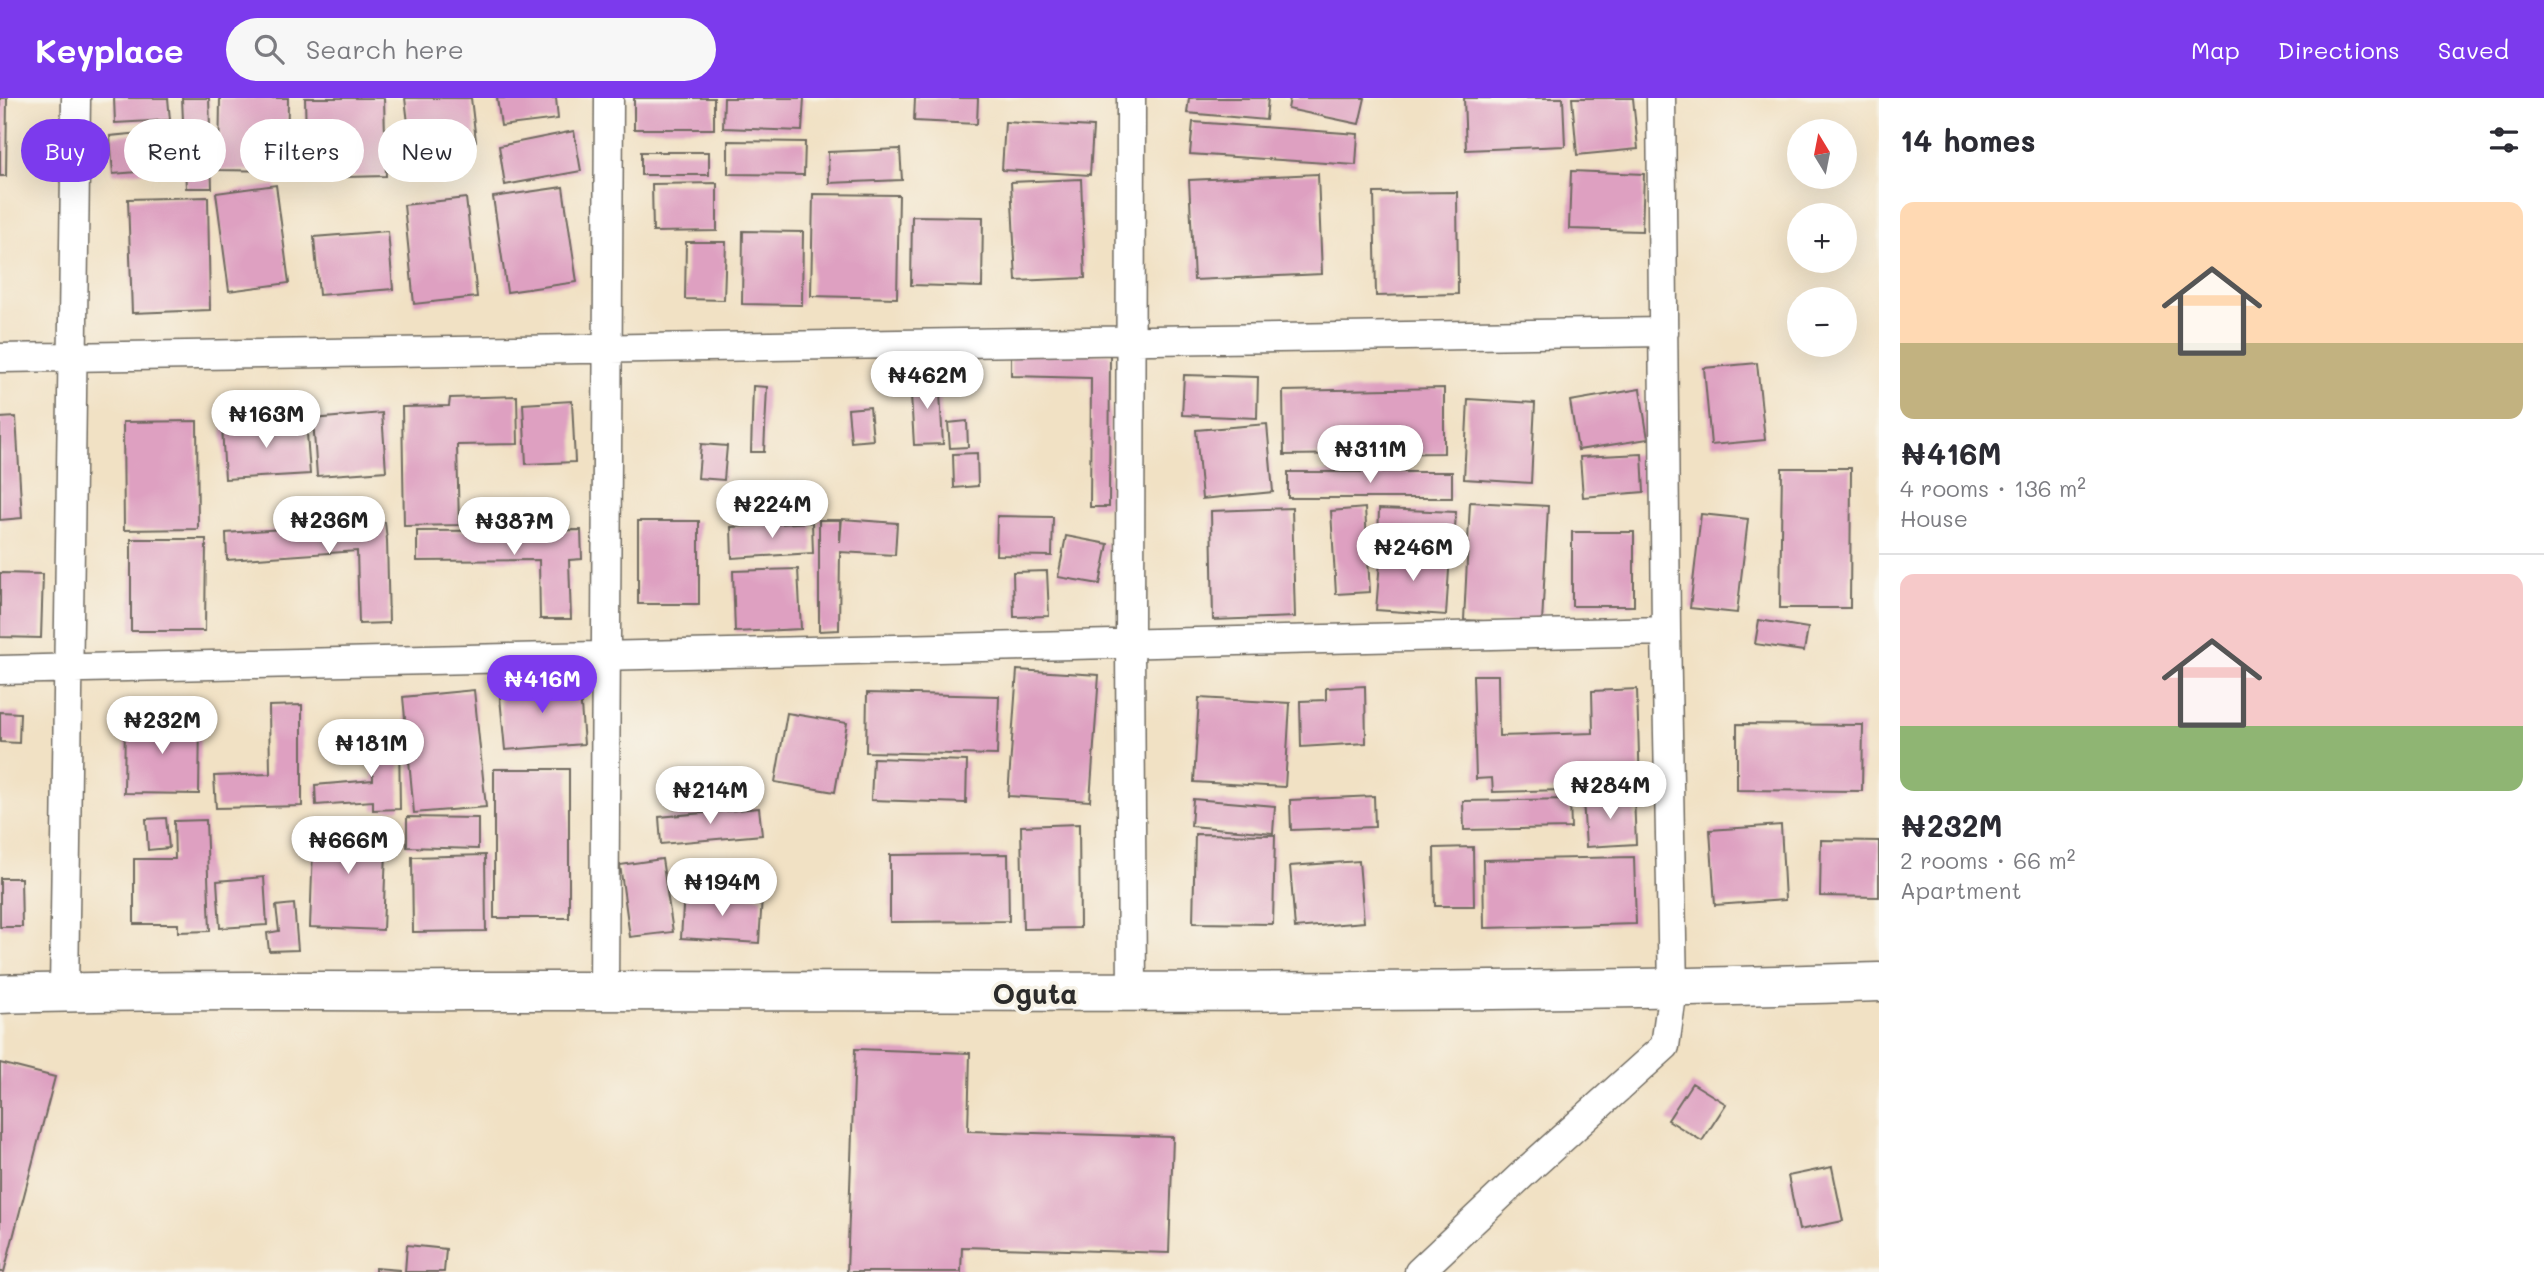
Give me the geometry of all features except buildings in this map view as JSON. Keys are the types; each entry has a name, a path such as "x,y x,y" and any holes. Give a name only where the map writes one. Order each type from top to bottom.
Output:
{"street":[{"path":"64,992 76,98"},
{"path":"604,991 609,98"},
{"path":"1131,98 1132,993"},
{"path":"1419,1272 1665,1046 1673,989 1666,631 1661,98"},
{"path":"0,358 1664,332"},
{"path":"0,670 1666,631"},
{"path":"0,994 604,991 1132,993 1673,989 1879,982"}],"district":[{"name":"Oguta","path":"1035,994"}]}
